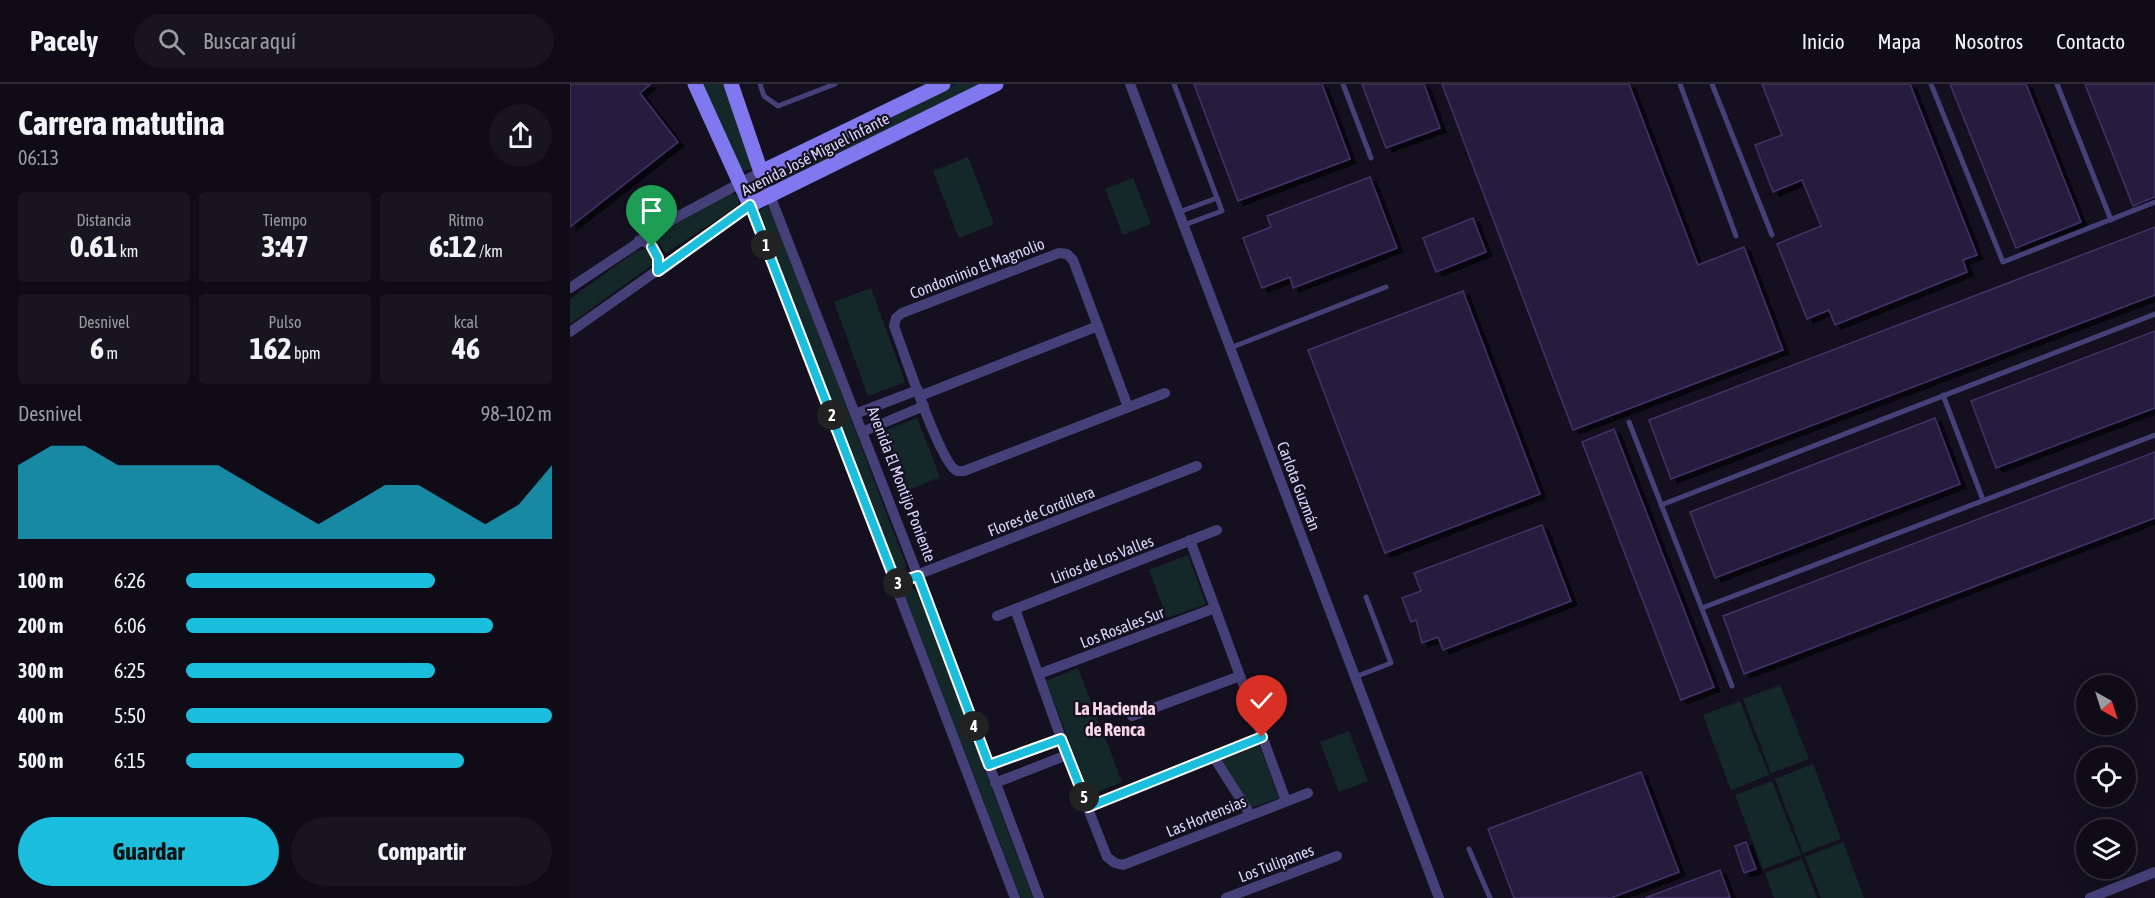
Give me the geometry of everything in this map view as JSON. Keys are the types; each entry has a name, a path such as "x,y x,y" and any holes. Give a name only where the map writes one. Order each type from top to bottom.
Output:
{"street":[{"path":"695,84 741,181 1016,898"},
{"name":"Avenida El Montijo Poniente","path":"731,84 761,172 918,576 1039,898"},
{"name":"Avenida José Miguel Infante","path":"570,288 639,240 741,181 943,84"},
{"name":"Avenida José Miguel Infante","path":"570,332 750,205 996,84"},
{"name":"Carlota Guzmán","path":"1130,84 1439,898"},
{"path":"639,240 647,243 656,251 658,271"},
{"name":"Condominio El Magnolio","path":"1128,407 1073,260 1067,254 1059,254 902,313 896,318 894,326 949,466 961,471 1165,393"},
{"path":"855,414 921,397 1098,326"},
{"path":"862,432 921,397"},
{"name":"Flores de Cordillera","path":"896,583 1197,466"},
{"name":"Lirios de Los Valles","path":"997,616 1217,530"},
{"path":"1190,540 1286,801"},
{"name":"Los Rosales Sur","path":"1039,674 1215,608"},
{"path":"1015,609 1061,739 1088,807 1262,737"},
{"path":"1132,716 1240,676"},
{"path":"989,765 1061,739"},
{"path":"995,783 1067,755"},
{"path":"1213,756 1250,814"},
{"name":"Las Hortensias","path":"1088,807 1107,857 1114,863 1123,865 1308,793"},
{"name":"Los Tulipanes","path":"1226,898 1337,856"},
{"path":"2090,898 2155,872"}],"lane":[{"path":"760,84 764,96 778,106 835,84"},
{"path":"1174,84 1222,211 1184,225"},
{"path":"1342,84 1371,158"},
{"path":"1680,84 1736,236"},
{"path":"1712,84 1772,235"},
{"path":"1931,84 2003,262 2155,202"},
{"path":"2057,84 2111,220"},
{"path":"1179,212 1217,198"},
{"path":"1230,348 1386,287"},
{"path":"1661,504 2155,314"},
{"path":"1943,396 1983,500"},
{"path":"1629,422 1732,686"},
{"path":"1702,608 2155,435"},
{"path":"1355,677 1391,663 1366,597"},
{"path":"1469,849 1490,898"}],"green space":[{"path":"701,84 723,84 753,166 751,170 742,170"},
{"path":"956,84 984,84 781,182 775,180 773,175 776,170"},
{"path":"968,157 994,224 959,238 933,171"},
{"path":"1133,178 1151,224 1123,235 1105,189"},
{"path":"729,192 739,197 738,206 666,253 654,237"},
{"path":"767,205 775,218 906,565 903,574 897,571 759,212"},
{"path":"650,250 654,260 652,265 570,324 570,299 636,251"},
{"path":"871,288 905,382 868,396 834,302"},
{"path":"917,418 940,477 904,492 881,432"},
{"path":"1188,555 1206,604 1167,618 1149,570"},
{"path":"914,589 919,596 1033,898 1021,898 905,596 906,591"},
{"path":"1078,668 1122,782 1090,795 1046,681"},
{"path":"1780,685 1809,759 1771,773 1743,699"},
{"path":"1740,701 1769,775 1731,790 1703,715"},
{"path":"1349,731 1368,781 1339,792 1320,742"},
{"path":"1259,744 1279,798 1251,808 1220,759"},
{"path":"1813,764 1841,839 1803,853 1775,779"},
{"path":"1772,781 1801,855 1763,869 1735,795"},
{"path":"1843,842 1864,898 1821,898 1805,857"},
{"path":"1802,859 1817,898 1774,898 1765,873"}],"building":[{"path":"570,84 651,84 640,93 678,142 570,227"},
{"path":"1194,84 1322,84 1350,159 1238,201"},
{"path":"1362,84 1424,84 1440,128 1386,148"},
{"path":"1442,84 1629,84 1698,265 1744,247 1783,350 1573,430"},
{"path":"1762,84 1910,84 1977,255 1963,260 1967,272 1835,325 1829,310 1807,319 1777,244 1821,226 1802,180 1773,192 1755,145 1782,135"},
{"path":"1950,84 2026,84 2081,222 2016,248"},
{"path":"2085,84 2155,84 2155,197 2133,206"},
{"path":"1370,177 1397,248 1293,288 1290,277 1262,288 1243,238 1271,227 1267,216"},
{"path":"1473,218 1486,252 1436,272 1423,238"},
{"path":"2155,227 2155,295 1671,479 1649,420"},
{"path":"1463,291 1540,494 1385,553 1308,350"},
{"path":"2155,331 2155,408 1996,468 1971,401"},
{"path":"1935,418 1960,484 1715,578 1690,512"},
{"path":"1614,429 1714,687 1681,700 1582,442"},
{"path":"2155,452 2155,518 1744,674 1723,616"},
{"path":"1542,525 1571,601 1443,650 1438,637 1422,643 1416,620 1411,622 1402,598 1421,591 1414,573"},
{"path":"1641,772 1679,872 1611,898 1514,898 1488,829"},
{"path":"1746,842 1756,869 1744,873 1735,846"},
{"path":"1720,870 1730,897 1645,898"}],"district":[{"name":"La Hacienda de Renca","path":"1115,719"}],"route":[{"path":"652,247 658,258 658,271 750,205 795,316 896,583 918,576 989,765 1061,739 1088,807 1262,737"}]}
